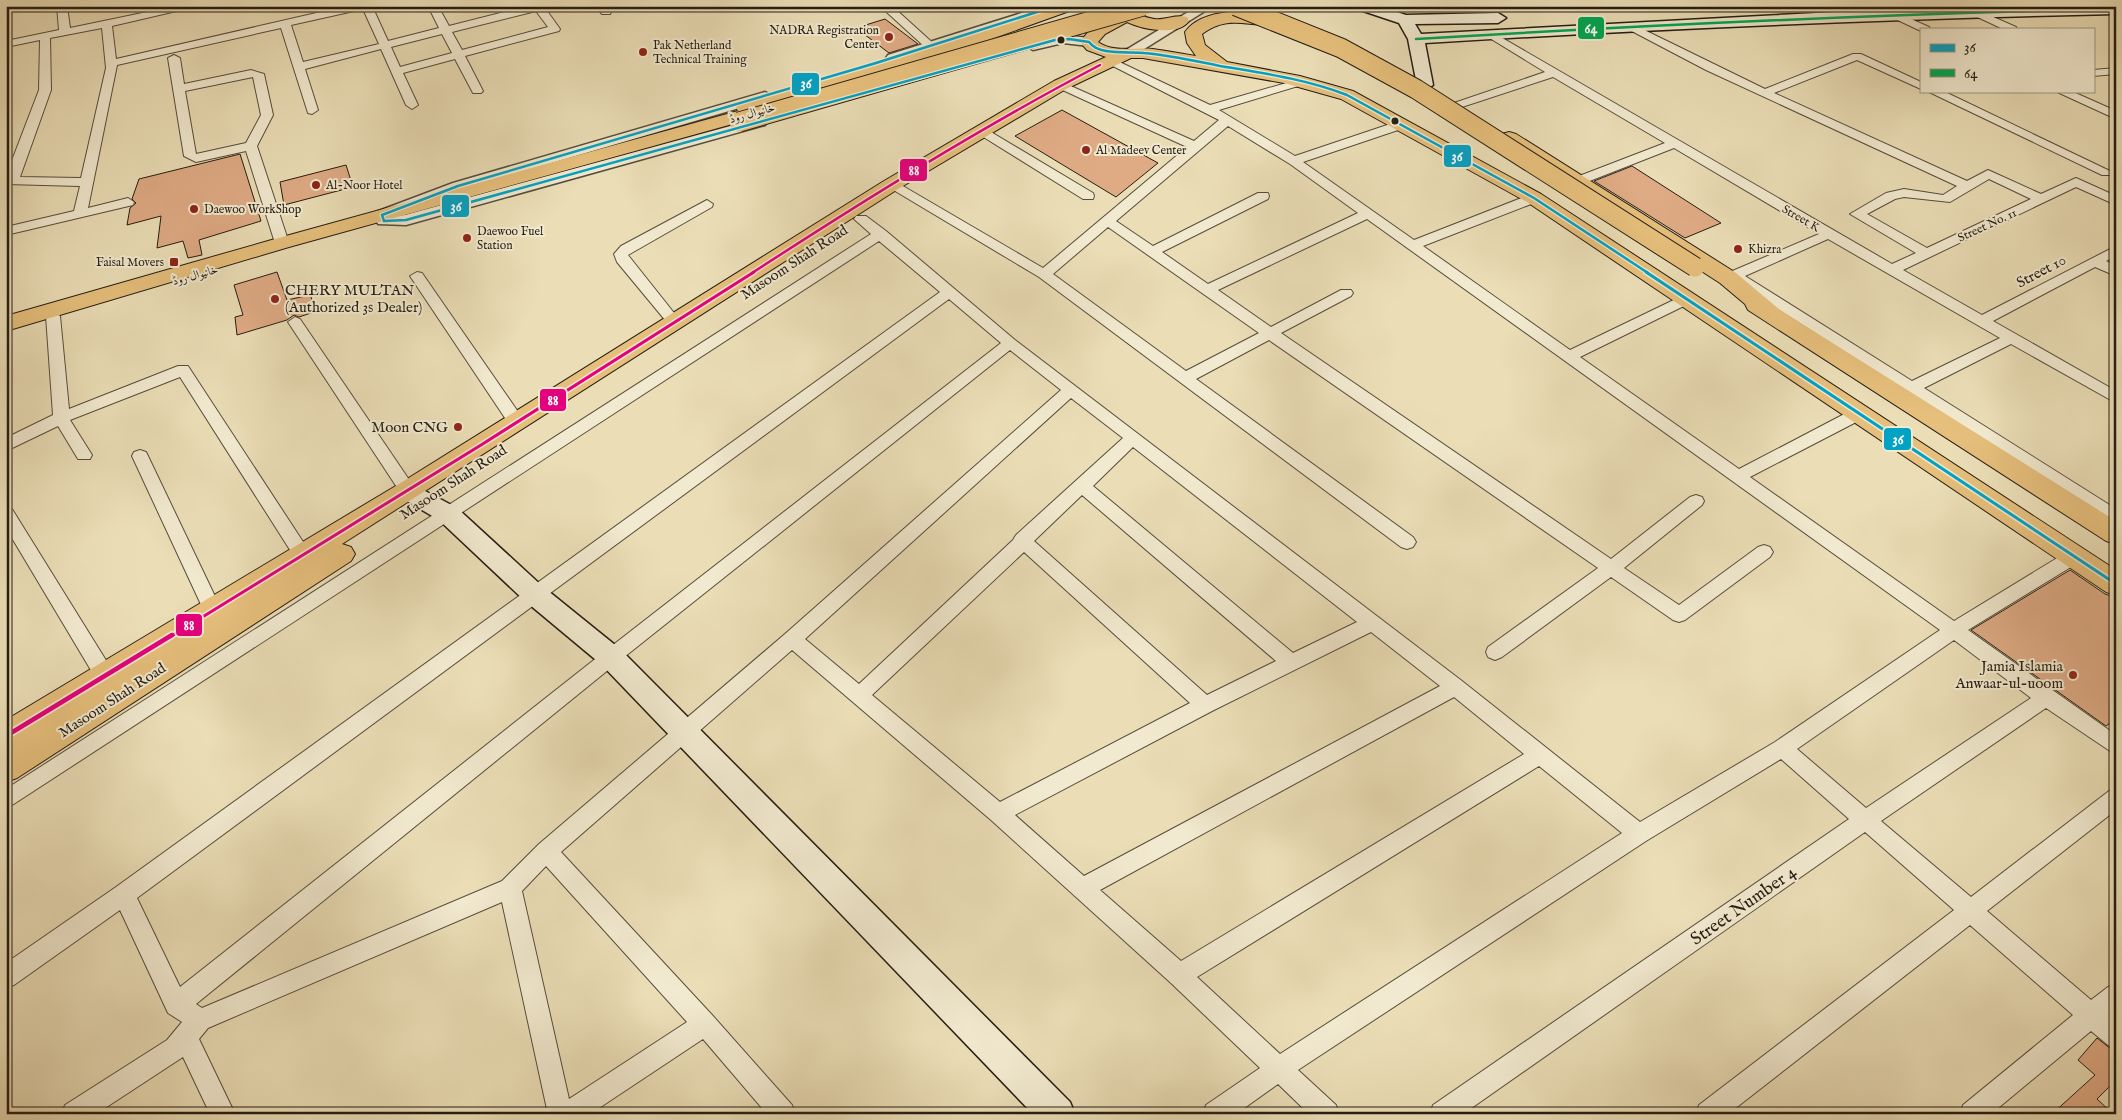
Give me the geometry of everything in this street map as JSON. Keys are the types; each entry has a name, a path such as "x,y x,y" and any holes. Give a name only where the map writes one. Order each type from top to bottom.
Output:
{"main road":[{"path":"446,197 965,42 1069,6"},
{"path":"1236,6 1341,48 1416,89 1695,267 1771,314 1904,391 2116,534"},
{"path":"1246,6 1353,48 1425,85 1732,276 1771,314"},
{"path":"1362,6 1405,20 1514,17"},
{"path":"1416,39 1630,26 1828,6"},
{"path":"1181,21 1173,24 1152,25 1138,21 1130,8 1098,30 1089,42 1092,46 1102,50 1146,53 1304,81 1347,95 1534,198 2116,584"},
{"name":"خانیوال روڈ","path":"6,330 383,218 446,197 1130,8"},
{"name":"خانیوال روڈ","path":"6,324 282,243 383,218 740,122 1130,8"},
{"path":"1543,31 1534,17 1708,17 1857,11 1893,14 2093,8 2116,9"},
{"path":"1222,66 1196,48 1192,38 1193,32 1200,25 1211,20 1239,16 1280,19"},
{"path":"1405,20 1416,39 1425,85"},
{"name":"Masoom Shah Road","path":"6,736 303,556 427,502 517,424 891,185 981,130 1060,85 1109,60 1128,53"},
{"name":"Masoom Shah Road","path":"6,768 427,502 871,226 891,185"},
{"path":"427,502 533,594 611,657 1058,1114"}],"street":[{"path":"62,6 65,33"},
{"path":"125,6 128,20"},
{"path":"6,44 193,6"},
{"path":"112,63 362,6"},
{"path":"367,6 412,105"},
{"path":"433,6 477,91"},
{"path":"298,67 540,6 555,29 396,71"},
{"path":"885,6 930,46"},
{"name":"خانیوال روڈ","path":"383,218 458,186 930,46 1056,6"},
{"path":"1128,53 1208,6"},
{"path":"1975,12 2010,28"},
{"path":"1893,14 1923,28"},
{"path":"285,24 312,110"},
{"path":"80,212 112,63 107,25"},
{"path":"1630,26 1710,68 1967,186"},
{"name":"Street K","path":"1488,34 1673,144 2116,398"},
{"path":"45,37 45,90 9,180 87,182"},
{"path":"383,218 406,220 1055,40 1069,39 1089,42"},
{"path":"1764,93 1857,56 1920,86"},
{"path":"174,58 191,158 252,146"},
{"path":"1109,60 1209,109 1294,161 2116,746"},
{"path":"2094,65 2112,72"},
{"path":"2094,73 2112,72"},
{"path":"179,89 251,73 258,74 266,115 252,146 282,243"},
{"path":"1458,105 1553,73"},
{"path":"1209,109 1304,81"},
{"path":"1060,85 1195,146"},
{"name":"Street No. 11","path":"1892,270 2073,183 2083,184 2106,172 1935,92"},
{"path":"2063,92 2115,115"},
{"path":"1044,274 1227,120"},
{"path":"1294,161 1400,125"},
{"path":"981,130 1088,196"},
{"path":"1578,181 1673,144"},
{"path":"1926,253 1857,214 1891,196 1904,193 1945,198 1988,174 2042,199"},
{"path":"2083,184 2116,201"},
{"path":"891,185 1044,274 1187,377 1407,542"},
{"path":"1153,252 1263,196"},
{"path":"1411,246 1534,198"},
{"path":"6,230 128,202"},
{"path":"675,323 622,259 621,254 626,248 707,204"},
{"path":"1209,289 1366,214"},
{"path":"1106,220 1209,289 1679,615 1764,552"},
{"path":"871,226 948,293 1010,343 1455,687 1639,834"},
{"path":"1732,276 1829,234"},
{"name":"Street 10","path":"1982,321 2116,250"},
{"path":"2095,261 2116,272"},
{"path":"417,276 517,424"},
{"path":"1732,276 1904,391 2116,518"},
{"path":"6,977 124,894 948,293"},
{"path":"1187,377 1346,293"},
{"path":"1569,356 1687,299"},
{"path":"53,316 60,382 61,418 84,455"},
{"path":"6,800 427,502 295,322"},
{"path":"1904,391 2012,338"},
{"path":"176,1005 611,657 1010,343"},
{"path":"6,445 61,418 183,370 303,556"},
{"path":"74,1114 175,1048 192,1028 510,888 546,851 792,639 1070,390"},
{"path":"1738,476 1858,414"},
{"path":"858,696 1022,540 1133,438"},
{"path":"140,456 213,611"},
{"path":"1082,485 1290,662"},
{"path":"1495,652 1611,568 1696,501"},
{"path":"6,513 105,676"},
{"path":"1022,540 1205,705"},
{"path":"1215,1114 1280,1068 1639,834 1782,748 1954,630 2073,557"},
{"path":"998,814 1205,705 1372,623"},
{"path":"792,639 998,814 1179,975 1327,1114"},
{"path":"1081,889 1455,687"},
{"name":"Street Number 4","path":"1442,1114 1864,821 2046,698"},
{"path":"1782,748 1864,821 2116,1037"},
{"path":"1179,975 1540,755"},
{"path":"1708,1114 2116,798"},
{"path":"546,851 705,1024 783,1114"},
{"path":"510,888 560,1114"},
{"path":"124,894 176,1005 192,1028 223,1114"},
{"path":"1972,1114 2092,1017 2116,995"},
{"path":"568,1114 705,1024"}],"building":[{"name":"NADRA Registration Center","path":"885,19 918,44 889,53 856,28"},
{"name":"Al Madeev Center","path":"1062,110 1158,163 1116,197 1015,136"},
{"name":"Daewoo WorkShop","path":"240,154 261,221 199,240 202,255 188,258 183,241 157,248 161,216 127,225 130,208 136,203 132,199 139,179"},
{"name":"Al-Noor Hotel","path":"346,165 353,187 284,205 280,182"},
{"path":"1632,166 1721,223 1685,238 1594,181"},
{"name":"CHERY MULTAN (Authorized 3s Dealer)","path":"277,272 287,300 310,295 317,311 299,317 294,315 287,320 237,335 235,317 243,315 234,285"},
{"name":"Jamia Islamia Anwaar-ul-uoom","path":"2070,570 2105,594 2116,598 2116,719 2106,726 1971,630"},
{"path":"2097,1038 2116,1053 2116,1080 2097,1099 2113,1114 2052,1114 2095,1075 2078,1060"}],"transit line":[{"name":"36","path":"1056,6 876,63 458,186 382,215 384,221 406,220 1055,40 1069,39 1089,42 1092,46 1102,50 1146,53 1273,75 1329,88 1347,95 1534,198 2116,584"},
{"name":"64","path":"1416,39 1630,26 1893,14 2116,9"},
{"name":"88","path":"6,736 481,445 638,347 865,200 1040,96 1100,65"}],"place":[{"name":"NADRA Registration Center","path":"889,37"},
{"name":"Pak Netherland Technical Training","path":"643,52"},
{"name":"Al Madeev Center","path":"1086,150"},
{"name":"Al-Noor Hotel","path":"316,185"},
{"name":"Daewoo WorkShop","path":"194,209"},
{"name":"Daewoo Fuel Station","path":"467,238"},
{"name":"Khizra","path":"1738,249"},
{"name":"Faisal Movers","path":"174,262"},
{"name":"CHERY MULTAN (Authorized 3s Dealer)","path":"275,299"},
{"name":"Moon CNG","path":"458,427"},
{"name":"Jamia Islamia Anwaar-ul-uoom","path":"2073,675"}]}
